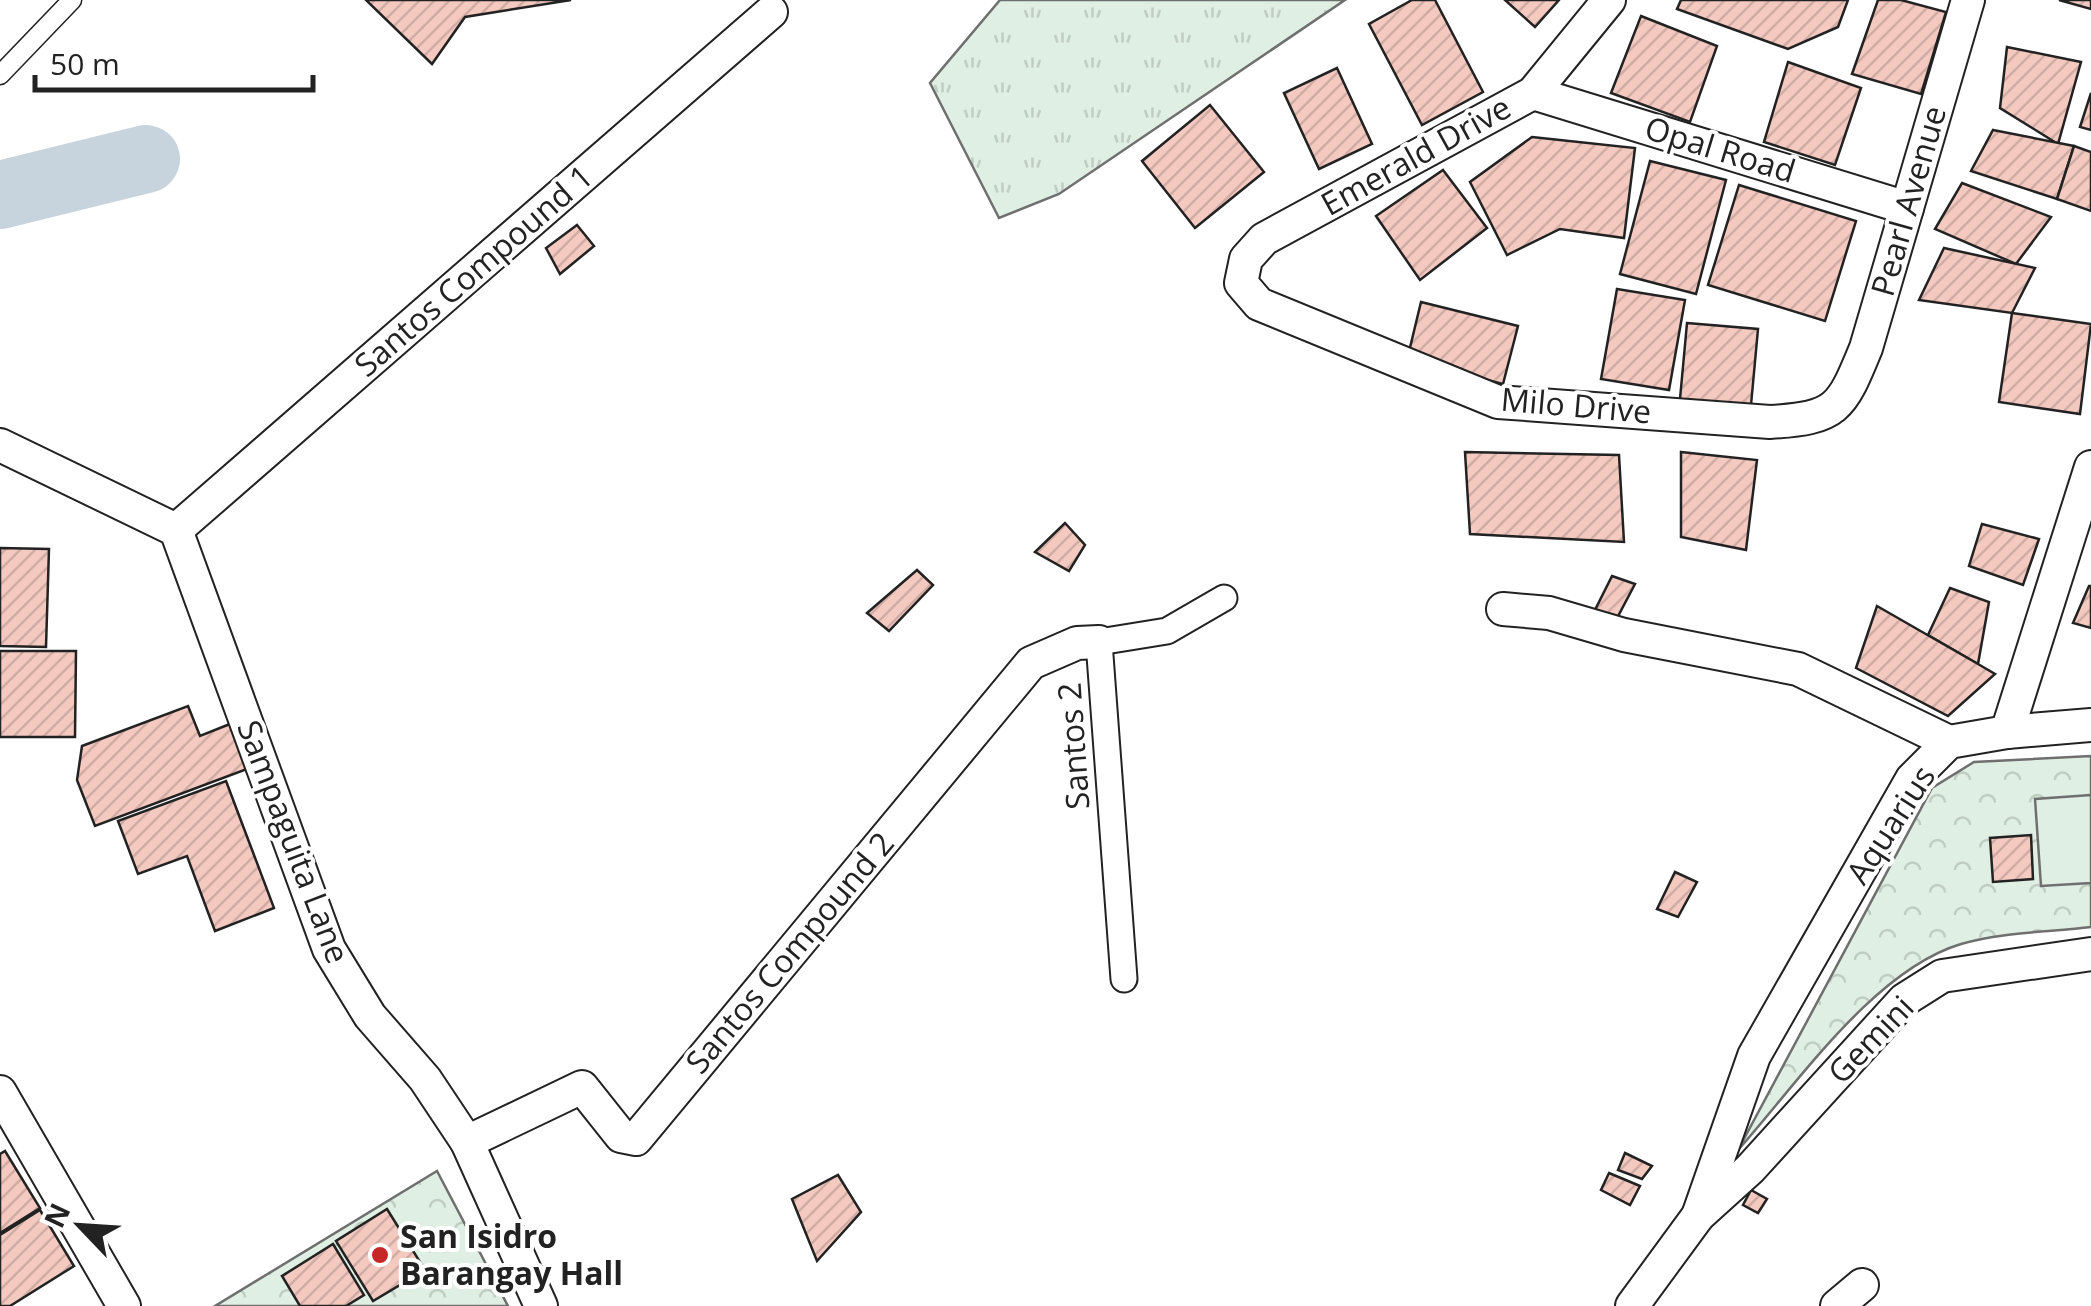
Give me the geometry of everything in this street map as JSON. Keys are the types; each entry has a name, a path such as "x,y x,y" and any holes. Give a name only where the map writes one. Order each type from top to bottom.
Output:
{"street":[{"name":"Emerald Drive","path":"1259,304 1241,283 1246,258 1264,239 1533,92 1609,0"},
{"name":"Pearl Avenue","path":"1845,399 1866,348 1968,0"},
{"name":"Santos Compound 1","path":"176,530 771,12"},
{"name":"Opal Road","path":"1533,92 1907,208"},
{"name":"Milo Drive","path":"1259,304 1498,402 1770,422 1812,420 1845,399"},
{"path":"0,444 176,530"},
{"path":"2007,732 2091,467"},
{"name":"Sampaguita Lane","path":"176,530 329,949 370,1016 425,1079 468,1142 541,1306"},
{"name":"Santos 2","path":"1124,979 1099,642 1167,632 1224,598"},
{"path":"1503,609 1550,613 1624,635 1798,669 1949,742"},
{"name":"Santos Compound 2","path":"468,1142 582,1087 621,1136 636,1139 1031,663 1077,642 1099,642"},
{"name":"Aquarius","path":"1698,1216 1754,1056 1912,779 1949,742 2007,732 2091,725"},
{"name":"Gemini","path":"1698,1216 1750,1168 1904,1000 1942,976 2091,954"},
{"path":"0,1094 124,1306"},
{"path":"1632,1306 1698,1216"}],"lane":[{"path":"0,75 72,0"}],"green space":[{"path":"1000,0 1345,0 1059,194 999,218 930,83"},
{"path":"2091,756 2091,927 1992,937 1961,944 1929,958 1898,978 1839,1032 1738,1150 1932,788 1974,762"},
{"path":"2091,795 2091,883 2041,886 2035,799"},
{"path":"437,1171 508,1306 215,1306"}],"building":[{"path":"366,0 571,0 465,17 432,64"},
{"path":"1412,0 1435,0 1483,92 1422,125 1369,24"},
{"path":"1505,0 1559,0 1535,27"},
{"path":"1681,0 1848,0 1838,27 1788,49 1677,9"},
{"path":"1878,0 1901,0 1946,12 1921,94 1852,74"},
{"path":"2059,0 2091,0 2091,9"},
{"path":"1641,16 1717,46 1690,122 1611,93"},
{"path":"2007,47 2081,62 2058,144 2000,108"},
{"path":"1788,62 1861,88 1835,165 1764,142"},
{"path":"1337,68 1372,144 1319,169 1284,93"},
{"path":"2091,93 2091,130 2080,127"},
{"path":"1210,105 1264,172 1195,228 1142,161"},
{"path":"1993,130 2074,146 2057,199 1971,171"},
{"path":"1532,137 1635,148 1624,238 1560,229 1507,255 1470,182"},
{"path":"2074,146 2091,152 2091,211 2057,199"},
{"path":"1650,161 1726,180 1696,294 1620,274"},
{"path":"1443,170 1487,228 1420,280 1376,216"},
{"path":"1962,183 2051,217 2016,264 1935,229"},
{"path":"1739,185 1856,221 1825,321 1708,285"},
{"path":"577,225 594,246 560,274 546,248"},
{"path":"1944,248 2035,268 2012,313 1919,300"},
{"path":"1617,289 1685,300 1669,390 1601,379"},
{"path":"1421,302 1518,326 1503,384 1407,360"},
{"path":"2012,313 2091,324 2080,414 1999,402"},
{"path":"1687,323 1758,329 1751,405 1680,399"},
{"path":"1465,452 1619,455 1624,542 1470,534"},
{"path":"1681,452 1757,460 1746,550 1681,537"},
{"path":"1065,523 1085,545 1069,571 1035,552"},
{"path":"1982,524 2039,539 2023,585 1969,566"},
{"path":"0,548 49,549 46,647 0,646"},
{"path":"917,570 933,585 889,631 867,613"},
{"path":"1612,576 1635,584 1616,620 1595,610"},
{"path":"2091,586 2091,628 2073,623"},
{"path":"1950,588 1989,602 1978,664 1928,635"},
{"path":"1877,606 1995,674 1948,716 1856,668"},
{"path":"0,651 76,651 75,737 0,737"},
{"path":"188,706 200,736 230,724 247,769 95,826 77,780 82,746"},
{"path":"226,781 274,908 215,931 187,856 138,874 118,821"},
{"path":"2031,835 2033,879 1993,882 1990,838"},
{"path":"1675,872 1697,882 1678,917 1657,909"},
{"path":"5,1151 40,1208 0,1233 0,1154"},
{"path":"1625,1153 1652,1166 1642,1179 1618,1170"},
{"path":"1609,1173 1640,1186 1630,1205 1601,1190"},
{"path":"838,1175 861,1212 817,1261 792,1199"},
{"path":"1751,1190 1767,1199 1758,1213 1743,1205"},
{"name":"San Isidro Barangay Hall","path":"387,1209 425,1270 373,1301 336,1241"},
{"path":"40,1210 74,1266 10,1306 0,1306 0,1235"},
{"path":"333,1244 364,1295 346,1306 300,1306 282,1276"}],"waterway":[{"path":"0,195 146,159"}],"place":[{"name":"San Isidro Barangay Hall","path":"380,1255"}]}
